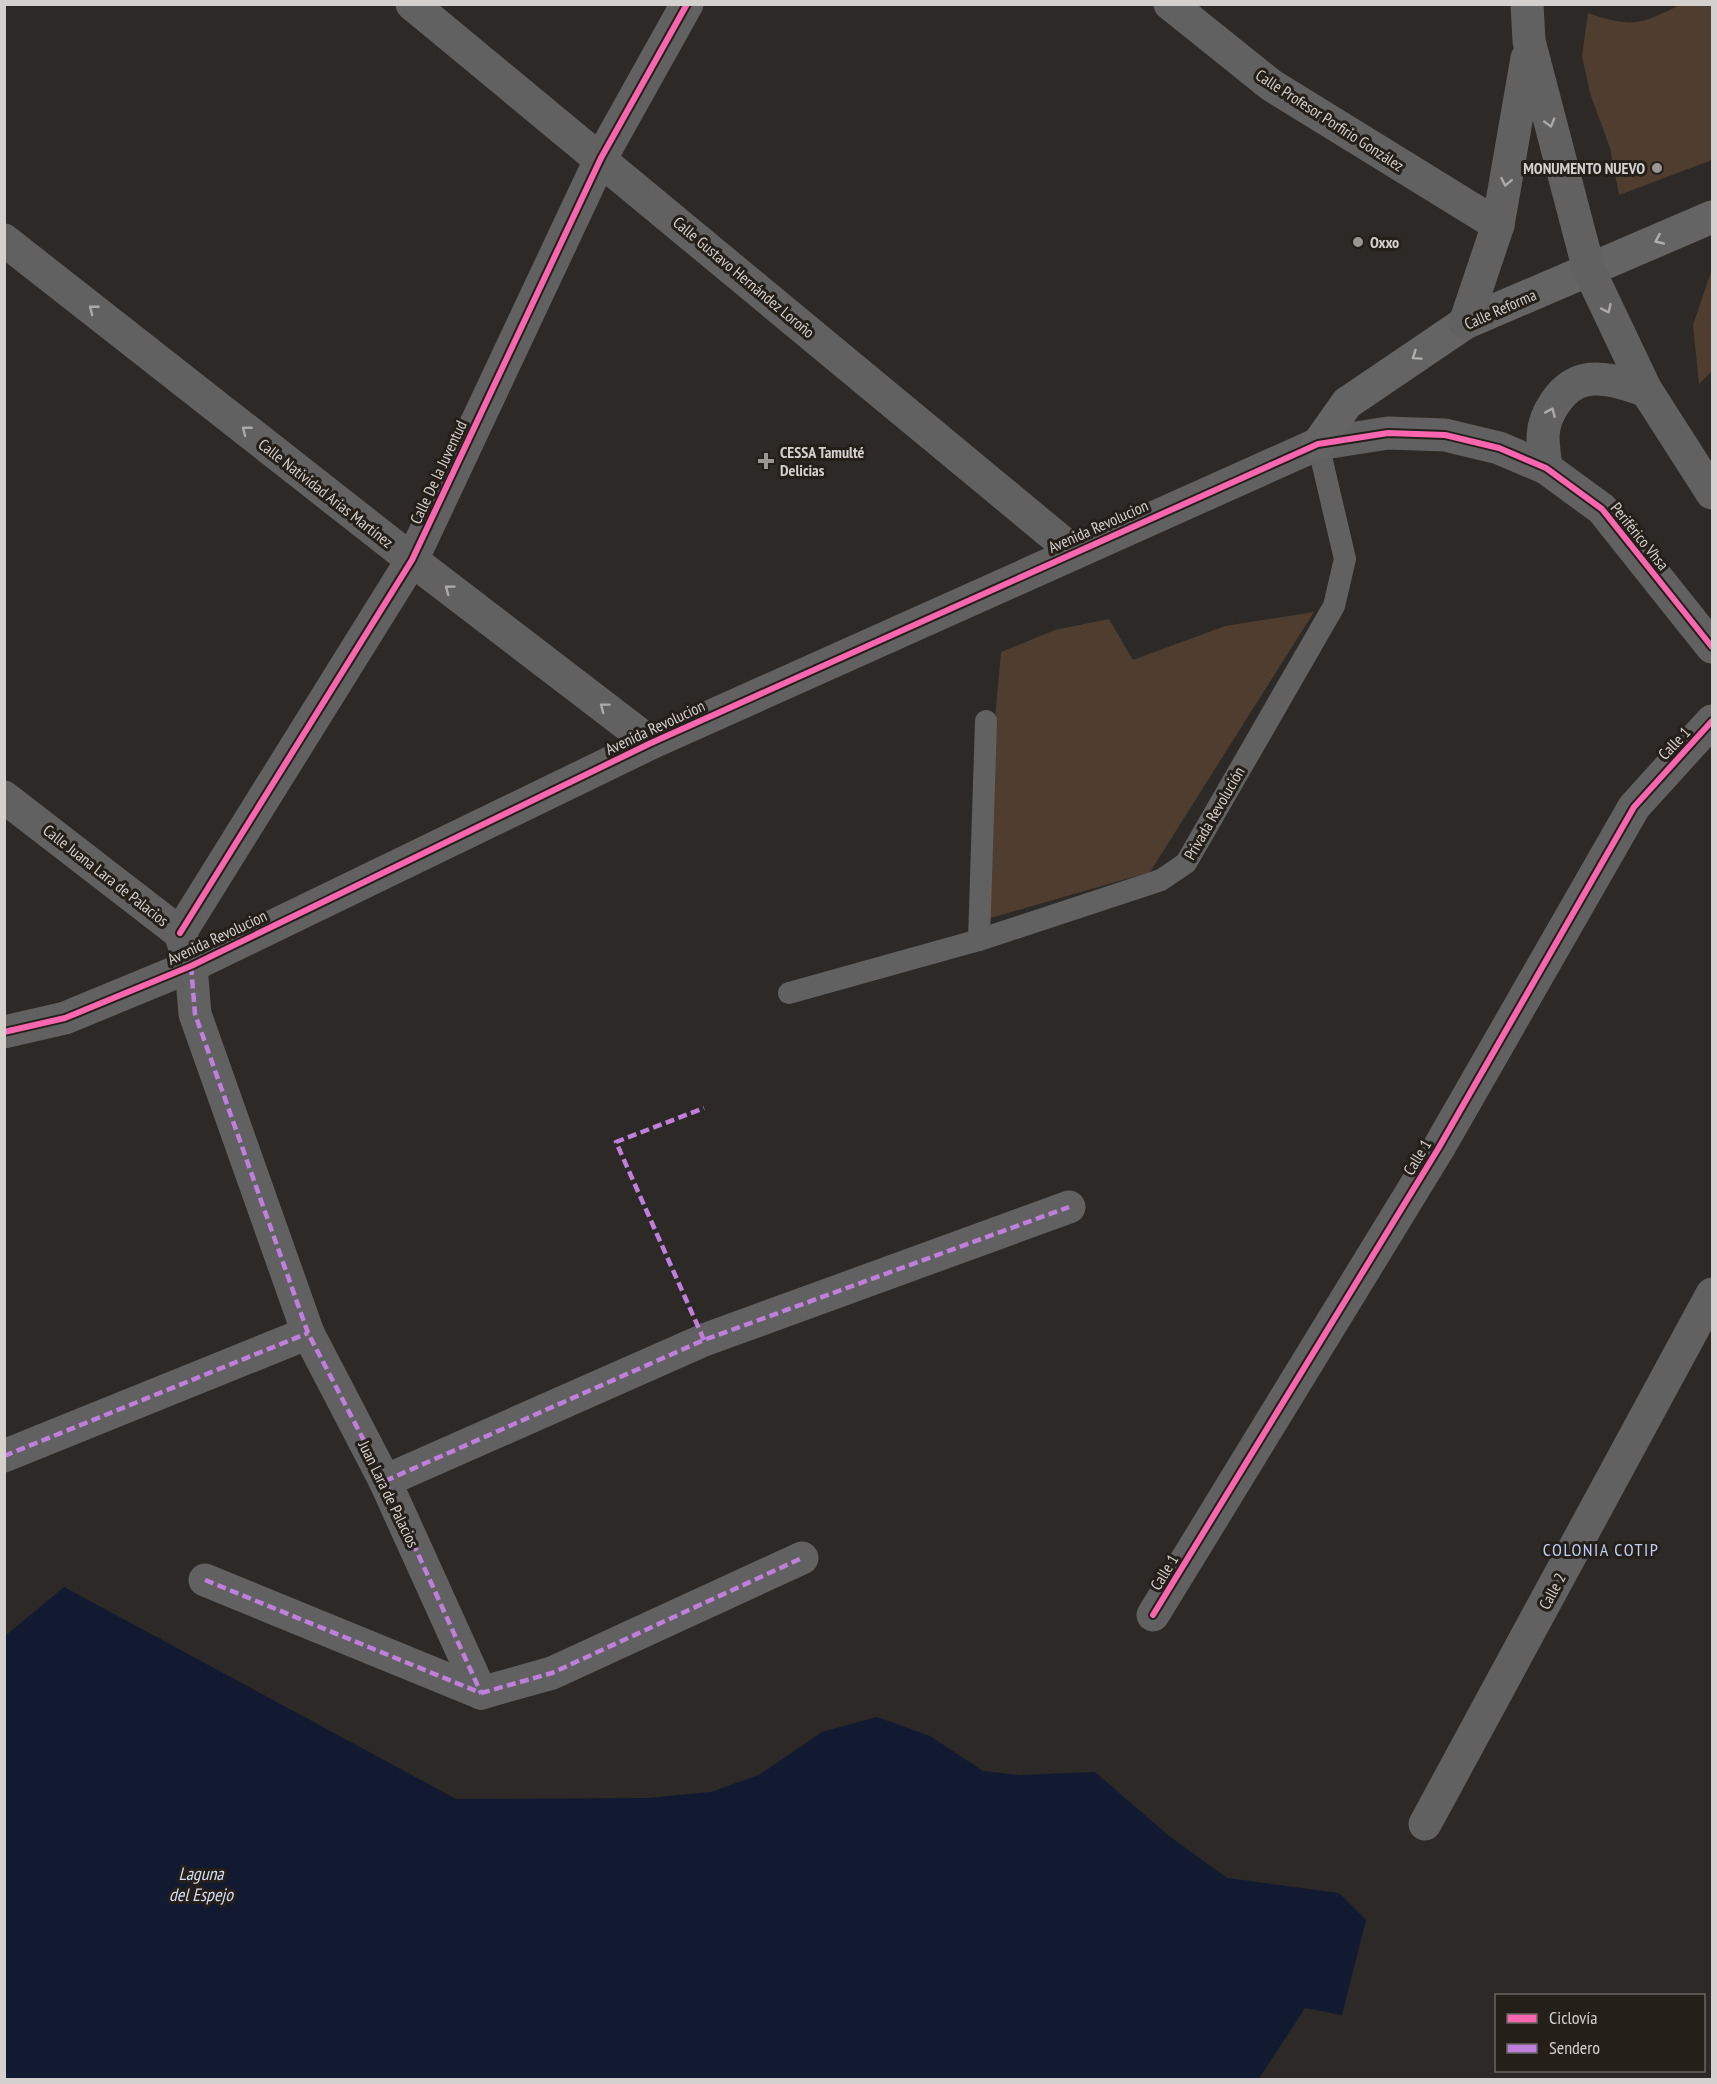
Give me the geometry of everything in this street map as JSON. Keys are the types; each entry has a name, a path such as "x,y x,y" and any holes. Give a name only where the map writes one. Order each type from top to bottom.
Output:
{"main road":[{"name":"Calle Reforma","path":"1318,444 1347,403 1465,323 1713,217"}],"street":[{"name":"Calle Gustavo Hernández Loroño","path":"412,4 601,158 1074,552"},
{"name":"Calle De la Juventud","path":"180,933 412,560 601,158 687,4"},
{"name":"Calle Profesor Porfirio González","path":"1170,4 1271,85 1498,225"},
{"path":"1527,4 1529,41 1589,270 1646,390 1713,493"},
{"path":"1465,323 1498,225 1529,41"},
{"name":"Calle Natividad Arias Martínez","path":"4,240 412,560 651,743"},
{"path":"1546,468 1543,433 1552,407 1566,388 1585,380 1607,380 1646,390"},
{"name":"Periférico Vhsa","path":"1318,444 1388,433 1445,435 1499,448 1546,468 1602,509 1713,647"},
{"name":"Avenida Revolucion","path":"4,1032 65,1018 191,966 651,743 1318,444"},
{"name":"Calle 1","path":"1153,1615 1438,1149 1634,807 1713,721"},
{"name":"Calle Juana Lara de Palacios","path":"4,797 180,933 191,966"},
{"name":"Juan Lara de Palacios","path":"191,966 195,1014 308,1333 385,1481 481,1693"},
{"path":"385,1481 704,1340 1069,1208"},
{"name":"Calle 2","path":"1425,1824 1713,1294"},
{"path":"4,1456 308,1333"},
{"path":"205,1580 481,1693 552,1673 802,1558"}],"lane":[{"name":"Privada Revolución","path":"789,993 979,940 1161,880 1186,863 1334,606 1344,559 1318,444"},
{"path":"979,940 986,721"}],"shaded area":[{"path":"1680,5 1712,5 1712,160 1619,195 1610,148 1590,93 1582,56 1588,13 1615,21 1635,22 1655,17"},
{"path":"1712,269 1712,371 1699,384 1693,325"},
{"path":"1314,612 1150,872 987,919 989,786 1001,652 1055,630 1109,619 1133,660 1225,626"}],"water":[{"name":"Laguna del Espejo","path":"64,1587 456,1799 648,1798 711,1792 759,1775 822,1732 877,1717 930,1736 983,1771 1019,1775 1095,1772 1169,1836 1227,1878 1339,1893 1366,1920 1342,2015 1305,2008 1258,2080 5,2079 5,1636"}],"marked path":[{"path":"191,966 195,1014 308,1333 385,1481 481,1693"},
{"path":"704,1108 616,1142 704,1340"},
{"path":"385,1481 704,1340 1069,1207"},
{"path":"4,1456 308,1333"},
{"path":"481,1693 552,1673 802,1558"},
{"path":"205,1580 481,1693"}],"cycle path":[{"path":"180,933 412,560 601,158 687,4"},
{"path":"4,1032 65,1018 191,966 651,743 1318,444 1388,433 1445,435 1499,448 1546,468 1602,509 1712,647"},
{"path":"1153,1615 1438,1149 1634,807 1712,721"}],"place":[{"name":"MONUMENTO NUEVO","path":"1657,168"},
{"name":"Oxxo","path":"1358,242"},
{"name":"CESSA Tamulté Delicias","path":"766,461"}],"district":[{"name":"COLONIA COTIP","path":"1601,1550"}]}
